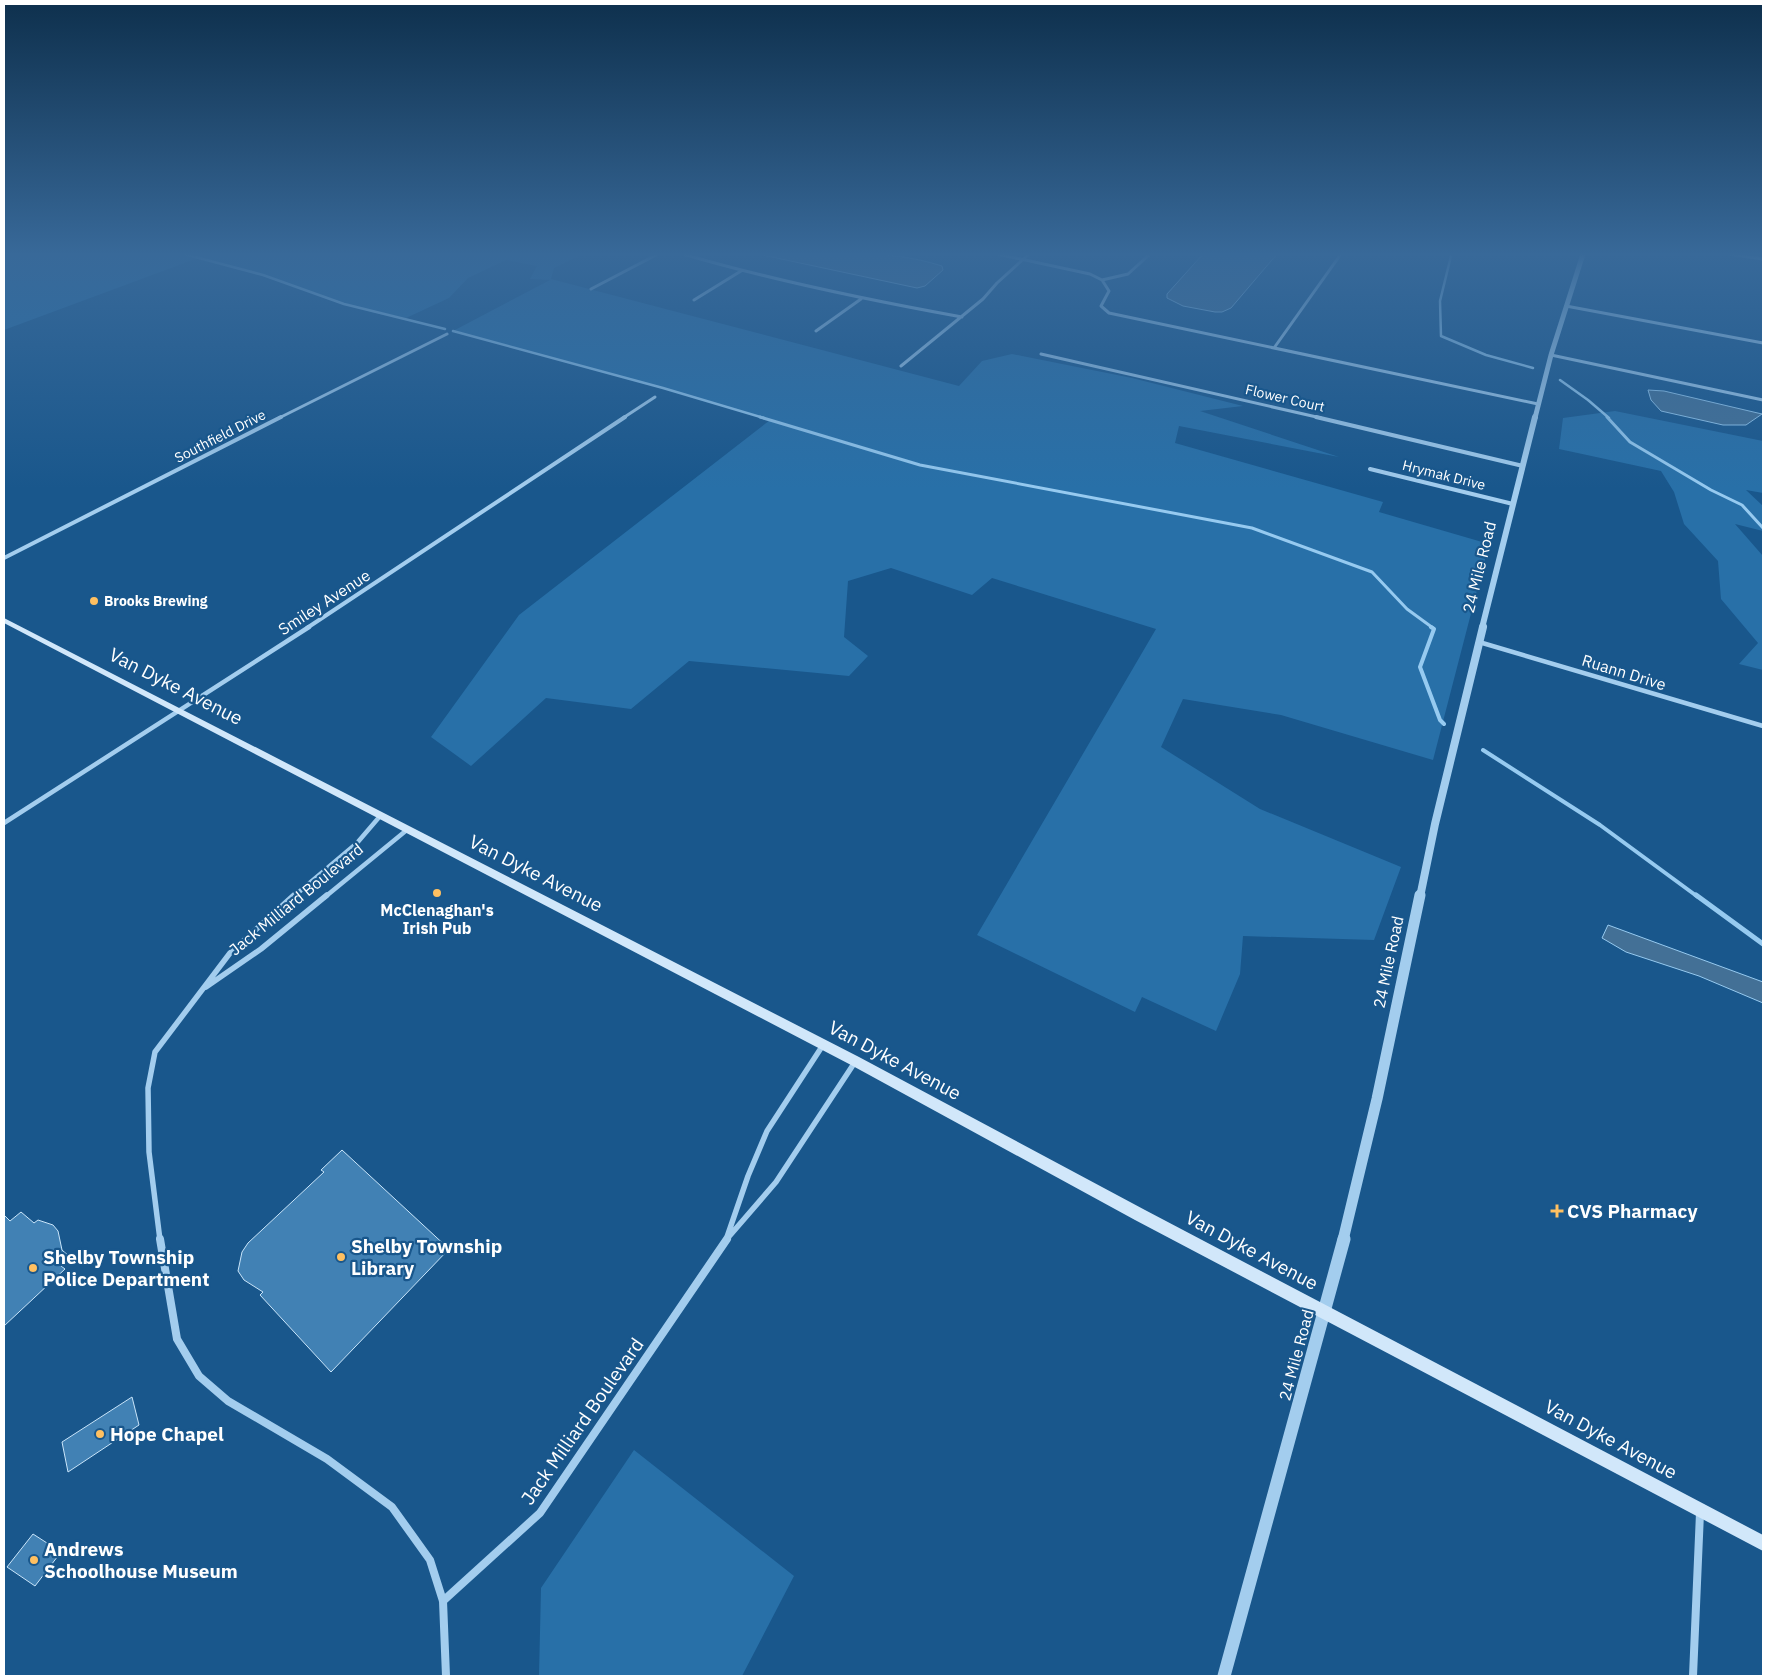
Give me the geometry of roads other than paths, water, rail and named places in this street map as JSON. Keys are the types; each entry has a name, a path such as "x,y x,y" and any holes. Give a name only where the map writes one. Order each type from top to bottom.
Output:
{"main road":[{"name":"Van Dyke Avenue","path":"4,620 855,1061 1140,1214 1763,1543"}],"street":[{"path":"901,366 943,332"},
{"path":"1203,332 1538,404"},
{"path":"1274,348 1285,332"},
{"name":"24 Mile Road","path":"1224,1676 1326,1312 1377,1099 1435,824 1478,642 1558,332"},
{"path":"1707,332 1763,343"},
{"name":"Southfield Drive","path":"4,558 107,504 447,334"},
{"name":"Flower Court","path":"1041,354 1523,466"},
{"path":"1551,355 1763,400"},
{"name":"Smiley Avenue","path":"4,823 383,579 654,397"},
{"name":"Hrymak Drive","path":"1370,469 1513,504"},
{"name":"Ruann Drive","path":"1478,642 1763,726"},
{"name":"Jack Milliard Boulevard","path":"381,815 357,843 279,908 230,953 155,1052 148,1088 149,1152 176,1339 199,1376 228,1402 327,1459 392,1507 430,1560 443,1600 446,1676"},
{"name":"Jack Milliard Boulevard","path":"202,990 260,949 408,829"},
{"name":"Jack Milliard Boulevard","path":"726,1240 766,1131 823,1045"},
{"name":"Jack Milliard Boulevard","path":"443,1600 540,1513 726,1240 776,1182 855,1061"},
{"path":"1694,1676 1700,1510"}],"waterway":[{"path":"458,332 663,388 764,418"},
{"path":"1441,332 1441,336 1486,355 1533,368"},
{"path":"1560,380 1609,418"},
{"path":"760,417 920,465 1252,528 1372,572 1407,609 1433,628"},
{"path":"1607,417 1630,442 1711,490 1742,505 1763,528"},
{"path":"1431,627 1434,629 1420,667 1440,720 1444,724"},
{"path":"1483,750 1600,825 1698,897"},
{"path":"1696,895 1763,944"}],"place":[{"name":"Brooks Brewing","path":"94,601"},
{"name":"McClenaghan's Irish Pub","path":"437,893"},
{"name":"CVS Pharmacy","path":"1557,1211"},
{"name":"Shelby Township Library","path":"341,1257"},
{"name":"Shelby Township Police Department","path":"33,1268"},
{"name":"Hope Chapel","path":"100,1434"},
{"name":"Andrews Schoolhouse Museum","path":"34,1560"}]}
